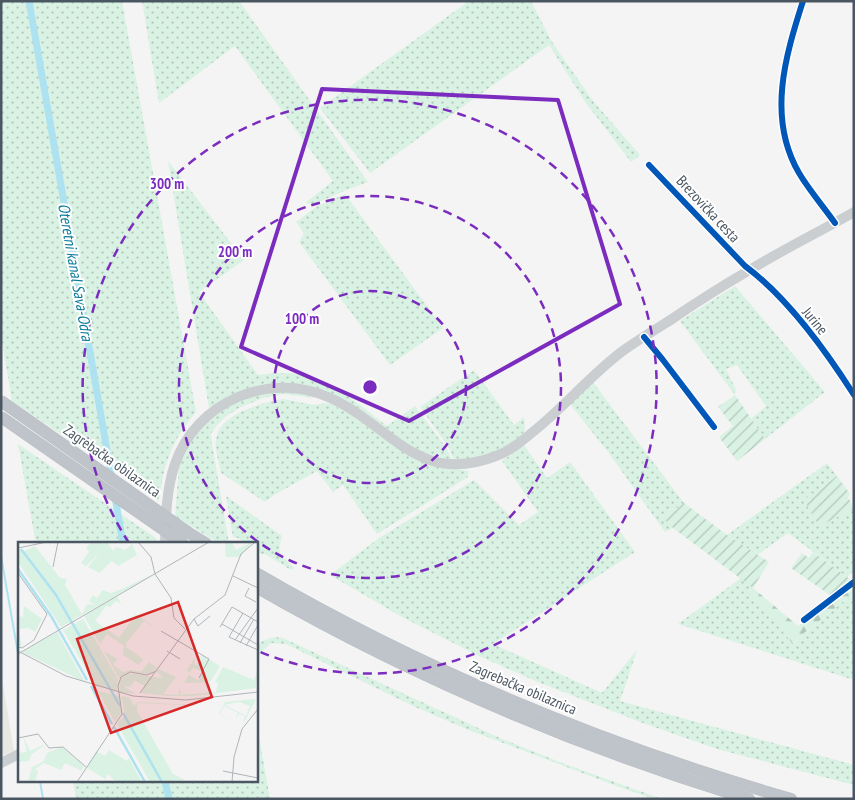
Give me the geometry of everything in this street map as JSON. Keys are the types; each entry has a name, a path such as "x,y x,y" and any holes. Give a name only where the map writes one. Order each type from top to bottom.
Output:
{"highway":[{"name":"Zagrebačka obilaznica","path":"1,401 204,542"},
{"name":"Zagrebačka obilaznica","path":"1,416 181,542"},
{"name":"Zagrebačka obilaznica","path":"259,575 334,616 480,688 651,755 791,799"},
{"name":"Zagrebačka obilaznica","path":"261,590 372,649 508,712 647,766 748,799"}],"main road":[{"path":"165,542 168,492 174,464 179,452 191,433 202,421 221,405 237,397 261,389 273,388 294,388 318,393 345,406 393,441 418,455 439,462 470,464 497,456 516,445 545,422 607,364 644,337 749,270 854,212"},
{"path":"1,763 18,754"}],"street":[{"path":"803,1 785,61 781,85 782,117 790,154 799,173 835,223"},
{"name":"Brezovička cesta","path":"649,165 749,270"},
{"name":"Jurine","path":"749,270 755,273 783,302 819,345 854,395"},
{"path":"644,337 714,427"},
{"path":"804,620 854,582"}],"highlighted area":[{"path":"322,89 558,100 620,304 409,421 241,347"}],"shaded area":[{"path":"1,673 14,751 1,756"}],"green space":[{"path":"1,1 122,1 196,412 180,433 170,454 163,475 159,501 12,401 1,336"},
{"path":"142,1 239,1 368,182 314,204 305,203 333,181 235,46 159,103"},
{"path":"469,1 531,1 552,42 593,101 640,155 631,162 586,103 549,45 370,173 320,108"},
{"path":"168,161 244,260 199,292 258,375 279,373 297,374 313,378 343,393 387,426 415,406 447,449 452,460 423,453 307,386 280,383 258,386 230,395 209,408"},
{"path":"345,194 443,328 390,365 299,242 304,233 296,222 316,207"},
{"path":"735,286 825,392 765,439 751,419 766,406 737,365 726,369 736,390 735,395 680,321"},
{"path":"474,370 514,425 524,417 525,429 522,435 503,449 471,459 454,460 449,448 420,407"},
{"path":"592,381 684,503 669,514 666,520 673,528 665,532 608,452 570,404"},
{"path":"273,392 299,393 316,398 283,394 263,398 239,408 217,425 211,434 229,542 217,542 175,516 179,465 188,445 201,427 224,409 248,397"},
{"path":"735,395 765,439 737,461 719,437 733,426 718,407"},
{"path":"283,399 314,405 331,404 350,414 392,445 417,460 432,465 468,471 468,477 377,534 343,485 333,492 317,471 265,502 221,473 216,439 221,427 236,415 255,406"},
{"path":"18,444 156,538 156,542 36,542"},
{"path":"524,445 547,478 570,462 635,552 493,644 602,693 637,650 620,701 854,765 854,785 717,749 640,722 538,682 479,656 402,617 330,575 379,538 474,480 519,525 538,512 502,461"},
{"path":"827,463 837,476 804,500 819,525 854,509 854,571 847,577 788,533 757,555 727,535"},
{"path":"837,476 850,494 848,497 854,509 819,526 804,500"},
{"path":"226,496 282,536 281,554 294,568 291,570 265,554 258,552 258,542 243,542 233,537"},
{"path":"684,503 727,535 769,562 753,588 665,520 669,514"},
{"path":"813,552 851,580 830,595 791,568 802,553 809,558"},
{"path":"741,578 753,588 750,592 794,644 804,633 854,593 854,680 678,624"},
{"path":"854,585 854,593 793,644 750,592 753,588 798,626"},
{"path":"274,637 283,638 500,738 562,763 662,799 654,799 622,788 469,730 413,706 286,644 271,643 260,653 258,658 258,645 262,641"},
{"path":"258,730 270,799 76,799 73,782 258,782"}],"waterway":[{"name":"Oteretni kanal Sava-Odra","path":"29,1 112,479"},
{"name":"Oteretni kanal Sava-Odra","path":"115,497 123,542"},
{"path":"1,556 18,653"},
{"path":"40,782 43,799"},
{"name":"Oteretni kanal Sava-Odra","path":"165,782 169,799"}],"cycle path":[{"path":"803,1 785,66 781,109 784,131 789,152 799,173 835,223"},
{"path":"649,165 745,266 791,309 818,343 854,395"},
{"path":"644,337 714,427"},
{"path":"804,620 854,582"}]}
